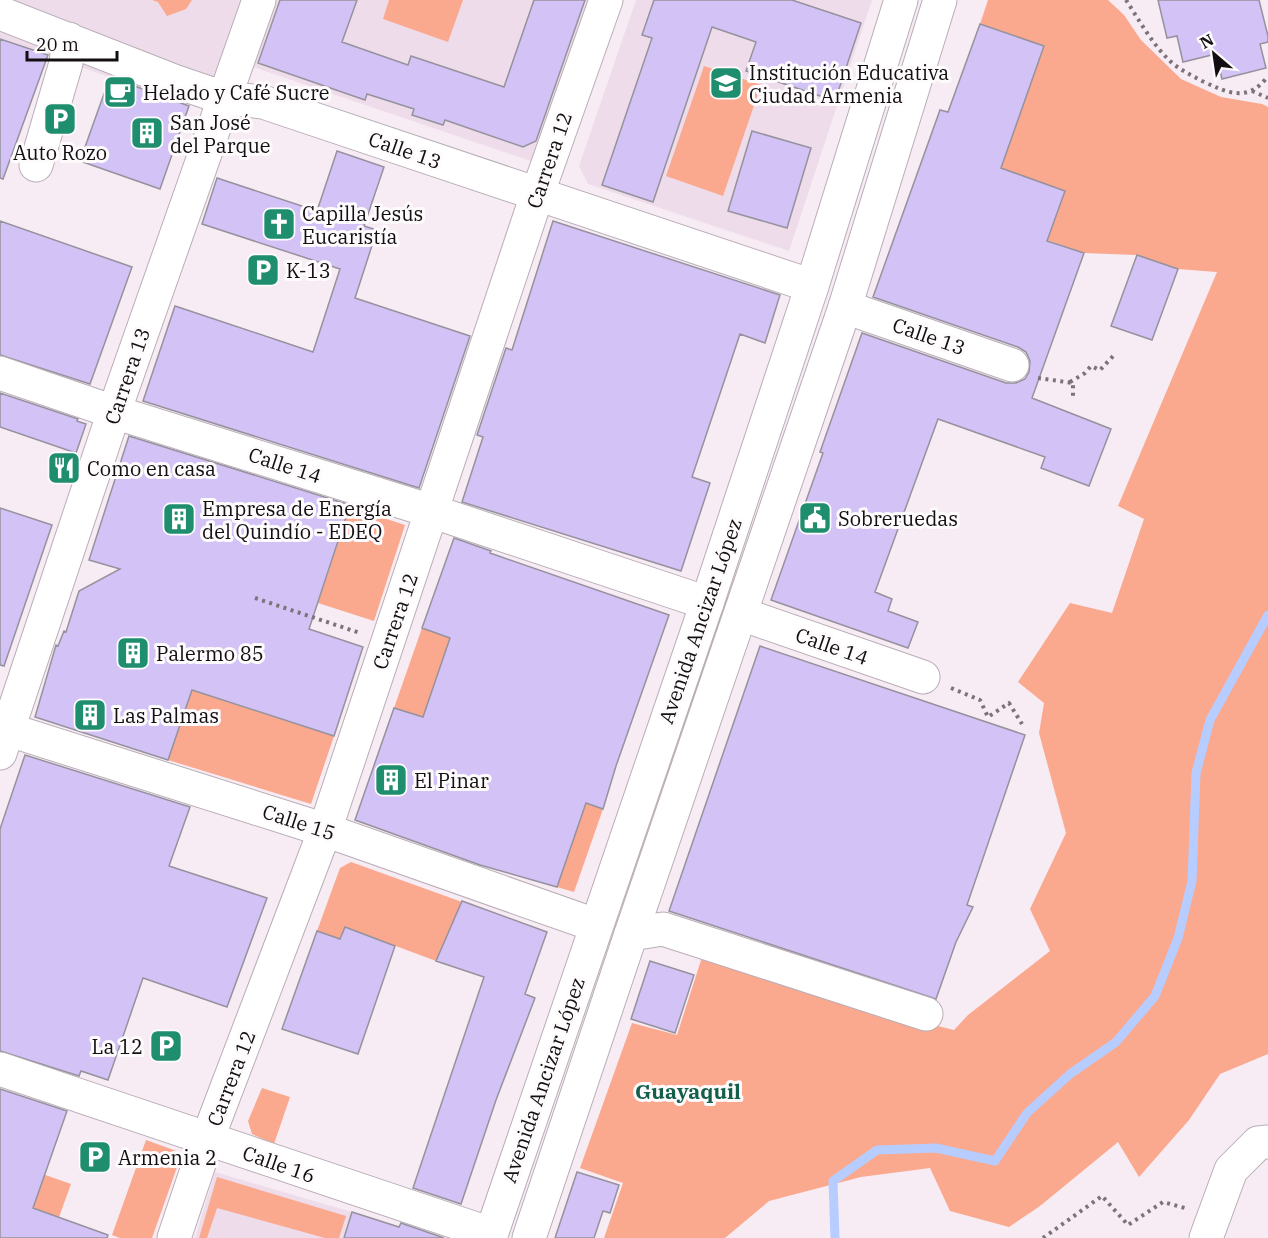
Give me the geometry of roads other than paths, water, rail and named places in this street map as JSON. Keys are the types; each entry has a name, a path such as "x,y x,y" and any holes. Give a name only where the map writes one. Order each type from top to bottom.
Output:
{"street":[{"name":"Carrera 13","path":"3,737 259,0"},
{"name":"Carrera 12","path":"174,1238 207,1140 325,830 537,195 606,0"},
{"name":"Avenida Ancizar López","path":"490,1236 707,603 812,286 901,0"},
{"name":"Avenida Ancizar López","path":"529,1238 845,307 940,0"},
{"name":"Calle 13","path":"0,14 174,81 225,98 263,102 812,286"},
{"path":"36,165 66,63 69,39"},
{"name":"Calle 13","path":"845,307 1012,365"},
{"name":"Calle 14","path":"0,373 114,412 431,511 707,603"},
{"name":"Calle 14","path":"741,614 923,677"},
{"name":"Calle 15","path":"3,737 325,830 595,925"},
{"path":"631,934 663,929 926,1014"},
{"name":"Calle 16","path":"0,1069 490,1236"},
{"path":"1210,1228 1231,1170 1258,1143 1268,1142"}],"waterway":[{"path":"835,1238 833,1181 877,1150 936,1148 995,1161 1027,1113 1070,1074 1116,1042 1155,996 1178,938 1192,881 1196,773 1210,720 1268,615"}],"place":[{"name":"Institución Educativa Ciudad Armenia","path":"726,83"},
{"name":"Helado y Café Sucre","path":"120,92"},
{"name":"Auto Rozo","path":"60,119"},
{"name":"San José del Parque","path":"147,133"},
{"name":"Capilla Jesús Eucaristía","path":"279,224"},
{"name":"K-13","path":"263,270"},
{"name":"Como en casa","path":"64,468"},
{"name":"Sobreruedas","path":"815,518"},
{"name":"Empresa de Energía del Quindío - EDEQ","path":"179,519"},
{"name":"Palermo 85","path":"133,653"},
{"name":"Las Palmas","path":"90,715"},
{"name":"El Pinar","path":"391,780"},
{"name":"La 12","path":"166,1046"},
{"name":"Armenia 2","path":"95,1157"}],"district":[{"name":"Guayaquil","path":"688,1091"}]}
